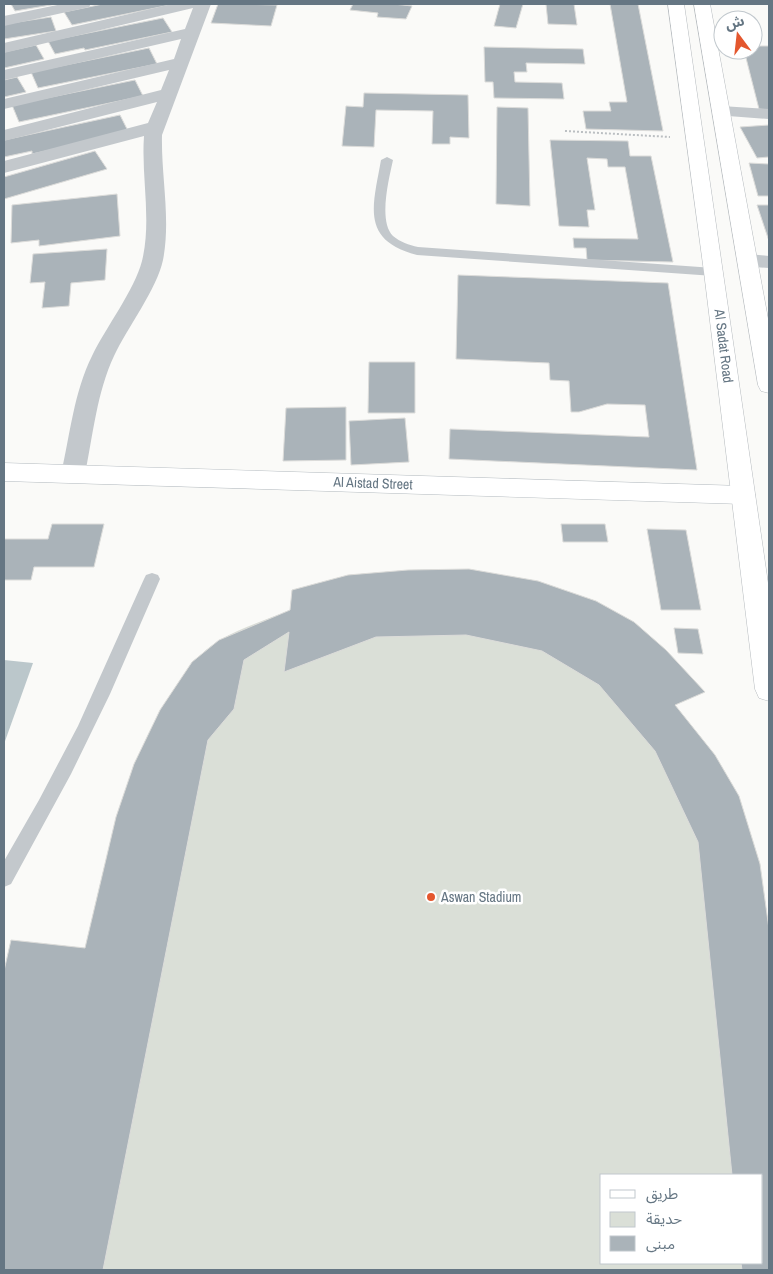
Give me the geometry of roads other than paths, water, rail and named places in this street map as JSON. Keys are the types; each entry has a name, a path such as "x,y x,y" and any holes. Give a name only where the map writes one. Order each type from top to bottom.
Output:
{"main road":[{"name":"Al Sadat Road","path":"676,4 714,272 769,689"},
{"path":"702,4 769,385"},
{"name":"Al Aistad Street","path":"4,472 743,495"}],"street":[{"path":"4,9 6,4"},
{"path":"4,21 83,4"},
{"path":"4,48 190,4"},
{"path":"73,474 94,378 103,356 145,279 152,262 158,228 152,157 155,127 203,4"},
{"path":"4,75 192,32"},
{"path":"4,104 181,62"},
{"path":"4,135 168,94"},
{"path":"721,110 769,114"},
{"path":"4,167 155,127"},
{"path":"748,261 769,262"}],"lane":[{"path":"387,160 380,217 381,228 388,238 401,246 417,251 714,272"},
{"path":"4,878 76,750 119,660 152,579"}],"place":[{"name":"Aswan Stadium","path":"431,897"}]}
